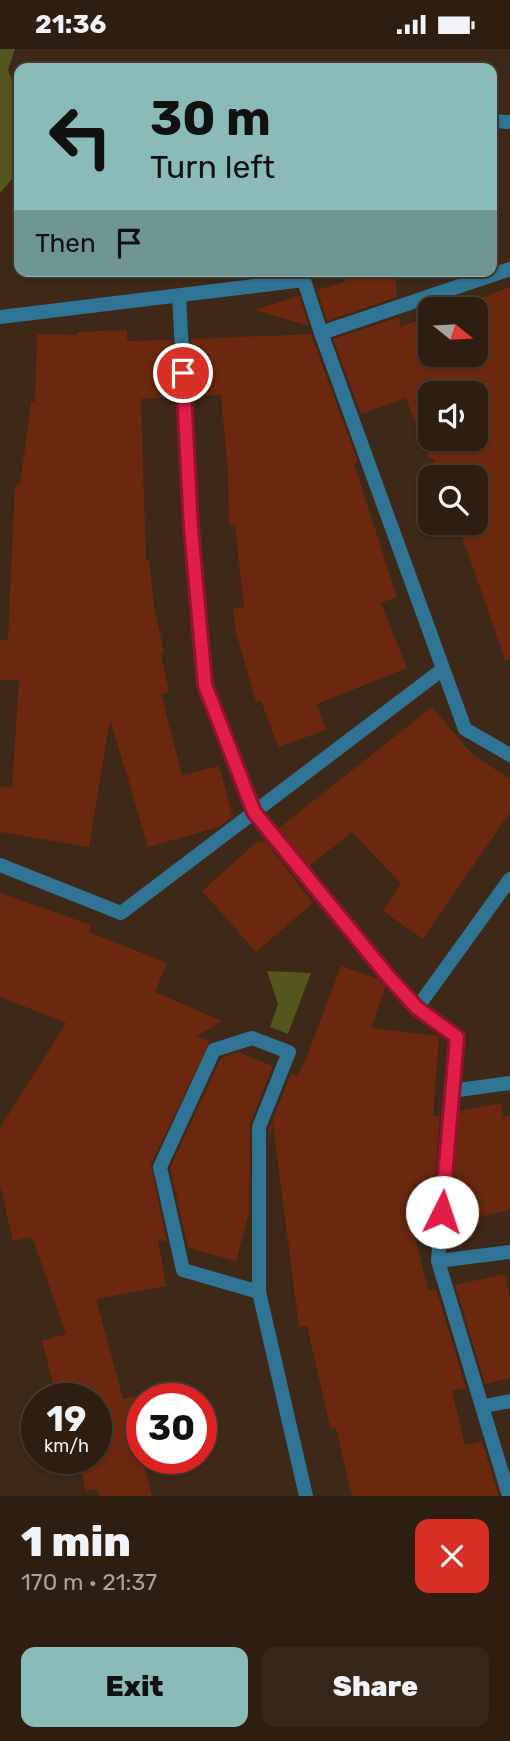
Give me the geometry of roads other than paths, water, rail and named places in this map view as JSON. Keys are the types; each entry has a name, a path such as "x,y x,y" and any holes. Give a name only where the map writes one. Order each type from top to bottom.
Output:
{"street":[{"path":"0,317 179,295 296,277"},
{"path":"303,277 321,333 465,729 510,755"},
{"path":"321,333 486,277"},
{"path":"179,295 191,528 205,685 254,812 373,960 417,1008 457,1037 438,1261 509,1496"},
{"path":"0,865 121,913 443,669"},
{"path":"417,1008 510,879"},
{"path":"259,1292 183,1270 160,1167 214,1050 252,1038 289,1052 259,1127 259,1292 306,1496"},
{"path":"451,1091 510,1083"},
{"path":"438,1261 510,1252"},
{"path":"484,1406 510,1401"}]}
